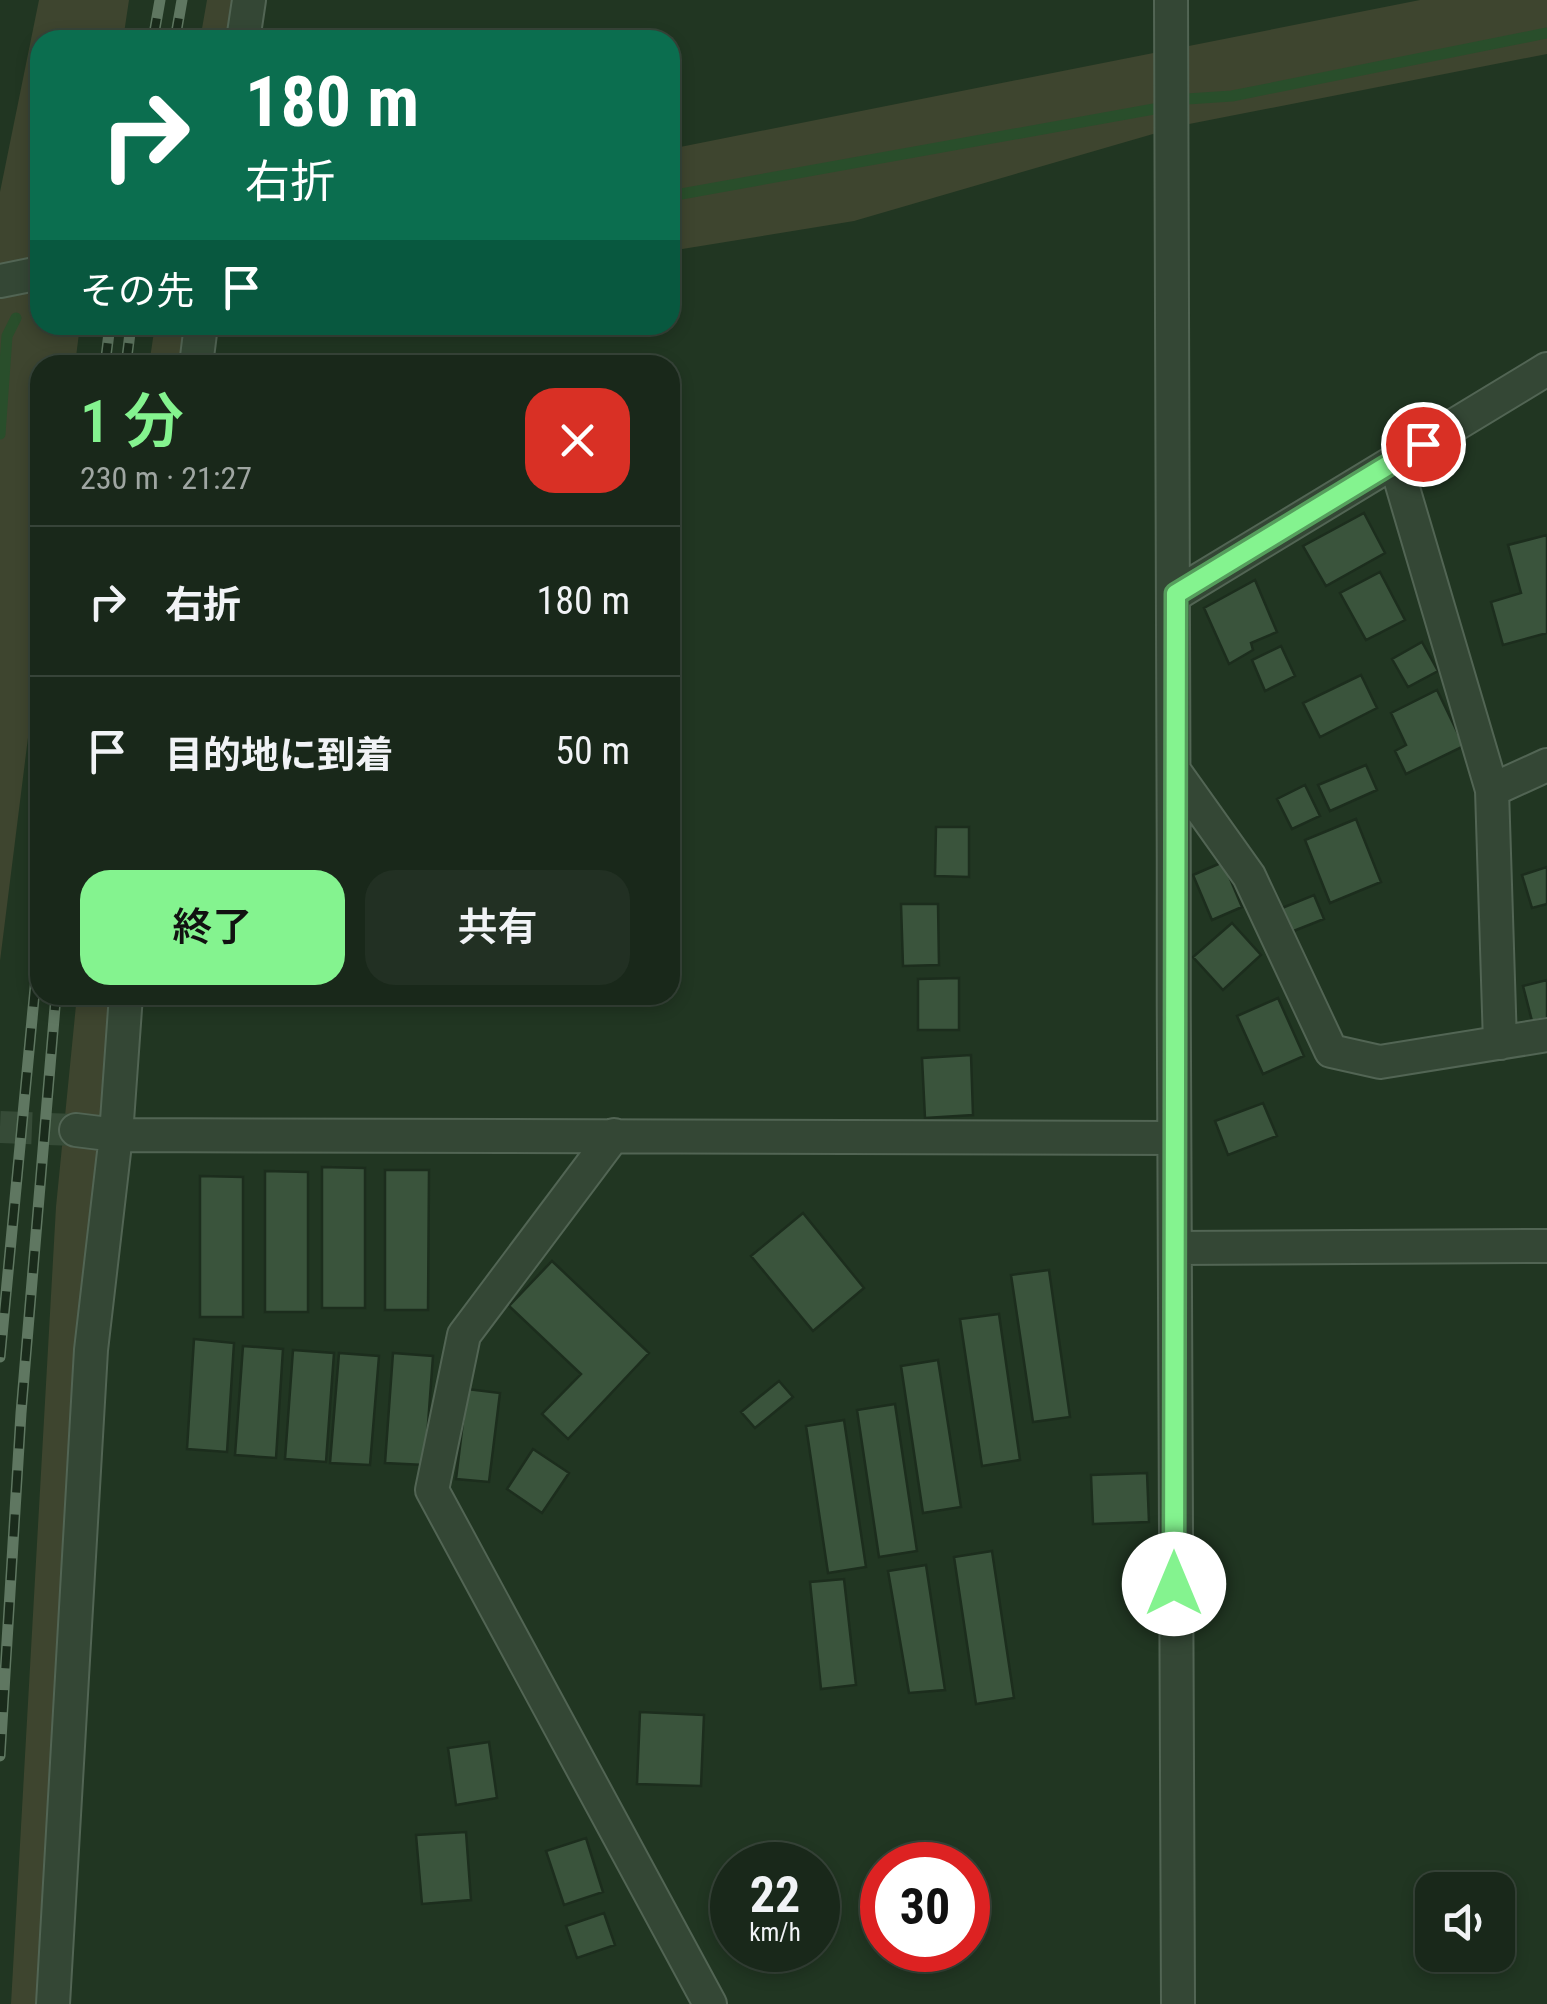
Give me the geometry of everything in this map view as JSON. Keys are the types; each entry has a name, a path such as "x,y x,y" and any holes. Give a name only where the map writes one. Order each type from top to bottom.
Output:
{"street":[{"path":"244,30 249,0"},
{"path":"1171,0 1178,2004"},
{"path":"0,281 30,275"},
{"path":"1176,594 1547,368"},
{"path":"1395,461 1492,790 1500,1043"},
{"path":"1492,790 1547,765"},
{"path":"1175,772 1249,876 1331,1051 1380,1062 1547,1035"},
{"path":"52,2004 91,1350 116,1135 125,1005"},
{"path":"76,1130 116,1135 1174,1138"},
{"path":"614,1135 464,1335 432,1490 710,2004"},
{"path":"1174,1248 1547,1246"}],"green space":[{"path":"39,0 129,0 124,30 33,30"},
{"path":"207,0 249,0 244,30 202,30"},
{"path":"1420,0 1547,0 1547,54 1184,125 854,221 680,249 680,147"},
{"path":"30,44 30,335 79,335 76,355 30,355 30,722 0,961 0,192"},
{"path":"154,335 203,335 200,355 150,355"},
{"path":"76,1005 125,1005 53,2004 11,2004 56,1207"}],"building":[{"path":"1364,513 1385,553 1326,586 1303,546"},
{"path":"1547,535 1547,633 1503,645 1491,602 1521,593 1508,545"},
{"path":"1380,572 1405,620 1366,640 1340,593"},
{"path":"1255,580 1277,632 1251,643 1253,650 1229,664 1204,608"},
{"path":"1422,642 1438,671 1408,687 1392,659"},
{"path":"1281,646 1295,676 1265,691 1252,660"},
{"path":"1361,675 1377,708 1320,737 1303,703"},
{"path":"1437,690 1464,746 1406,774 1395,751 1406,745 1391,713"},
{"path":"1366,765 1377,790 1330,811 1318,785"},
{"path":"1305,785 1320,816 1292,829 1277,799"},
{"path":"1356,819 1381,882 1330,903 1305,840"},
{"path":"936,827 969,827 969,877 935,876"},
{"path":"1223,862 1242,907 1212,920 1193,875"},
{"path":"1547,867 1547,904 1532,908 1522,875"},
{"path":"1314,895 1324,919 1291,932 1282,908"},
{"path":"901,904 938,904 939,965 903,966"},
{"path":"1232,923 1261,955 1223,990 1193,957"},
{"path":"959,978 959,1030 918,1030 918,979"},
{"path":"1547,980 1547,1018 1532,1021 1523,986"},
{"path":"1278,998 1304,1056 1263,1074 1237,1016"},
{"path":"971,1055 973,1115 925,1118 922,1058"},
{"path":"1263,1103 1277,1136 1228,1155 1215,1121"},
{"path":"322,1167 365,1168 365,1308 322,1308"},
{"path":"385,1170 429,1170 428,1310 385,1310"},
{"path":"265,1171 308,1172 308,1312 265,1312"},
{"path":"200,1176 243,1177 243,1317 200,1317"},
{"path":"803,1213 864,1288 813,1331 751,1256"},
{"path":"552,1261 649,1353 568,1439 542,1414 581,1374 509,1306"},
{"path":"1049,1270 1070,1417 1033,1422 1011,1275"},
{"path":"999,1314 1020,1460 982,1466 960,1319"},
{"path":"194,1339 234,1343 227,1452 187,1449"},
{"path":"243,1346 283,1349 276,1458 235,1455"},
{"path":"293,1350 334,1353 326,1462 285,1459"},
{"path":"339,1353 379,1356 370,1465 330,1463"},
{"path":"393,1353 433,1356 425,1465 385,1463"},
{"path":"938,1360 961,1507 923,1513 901,1366"},
{"path":"779,1381 793,1397 755,1428 741,1412"},
{"path":"467,1389 500,1393 489,1482 456,1479"},
{"path":"895,1404 917,1551 879,1557 857,1410"},
{"path":"844,1420 866,1567 828,1573 806,1426"},
{"path":"533,1449 569,1473 542,1513 507,1489"},
{"path":"1147,1473 1149,1522 1093,1524 1091,1475"},
{"path":"992,1551 1014,1698 976,1704 954,1557"},
{"path":"926,1565 945,1690 909,1693 888,1571"},
{"path":"844,1579 856,1685 821,1689 810,1582"},
{"path":"640,1712 704,1715 701,1786 637,1784"},
{"path":"489,1742 497,1798 456,1805 448,1748"},
{"path":"466,1832 471,1900 422,1904 416,1835"},
{"path":"586,1838 603,1892 564,1905 546,1851"},
{"path":"604,1913 615,1945 577,1958 566,1926"}],"waterway":[{"path":"680,194 1165,107 1172,100 1232,96 1547,33"},
{"path":"0,434 7,336 16,318"}],"tunnel":[{"path":"0,1127 76,1130"}],"railway":[{"path":"155,30 160,0"},
{"path":"177,30 182,0"},
{"path":"106,355 109,335"},
{"path":"127,355 130,335"},
{"path":"0,1357 33,1005"},
{"path":"0,1756 21,1413 55,1005"}],"route":[{"path":"1174,1584 1176,594 1423,444"}]}
